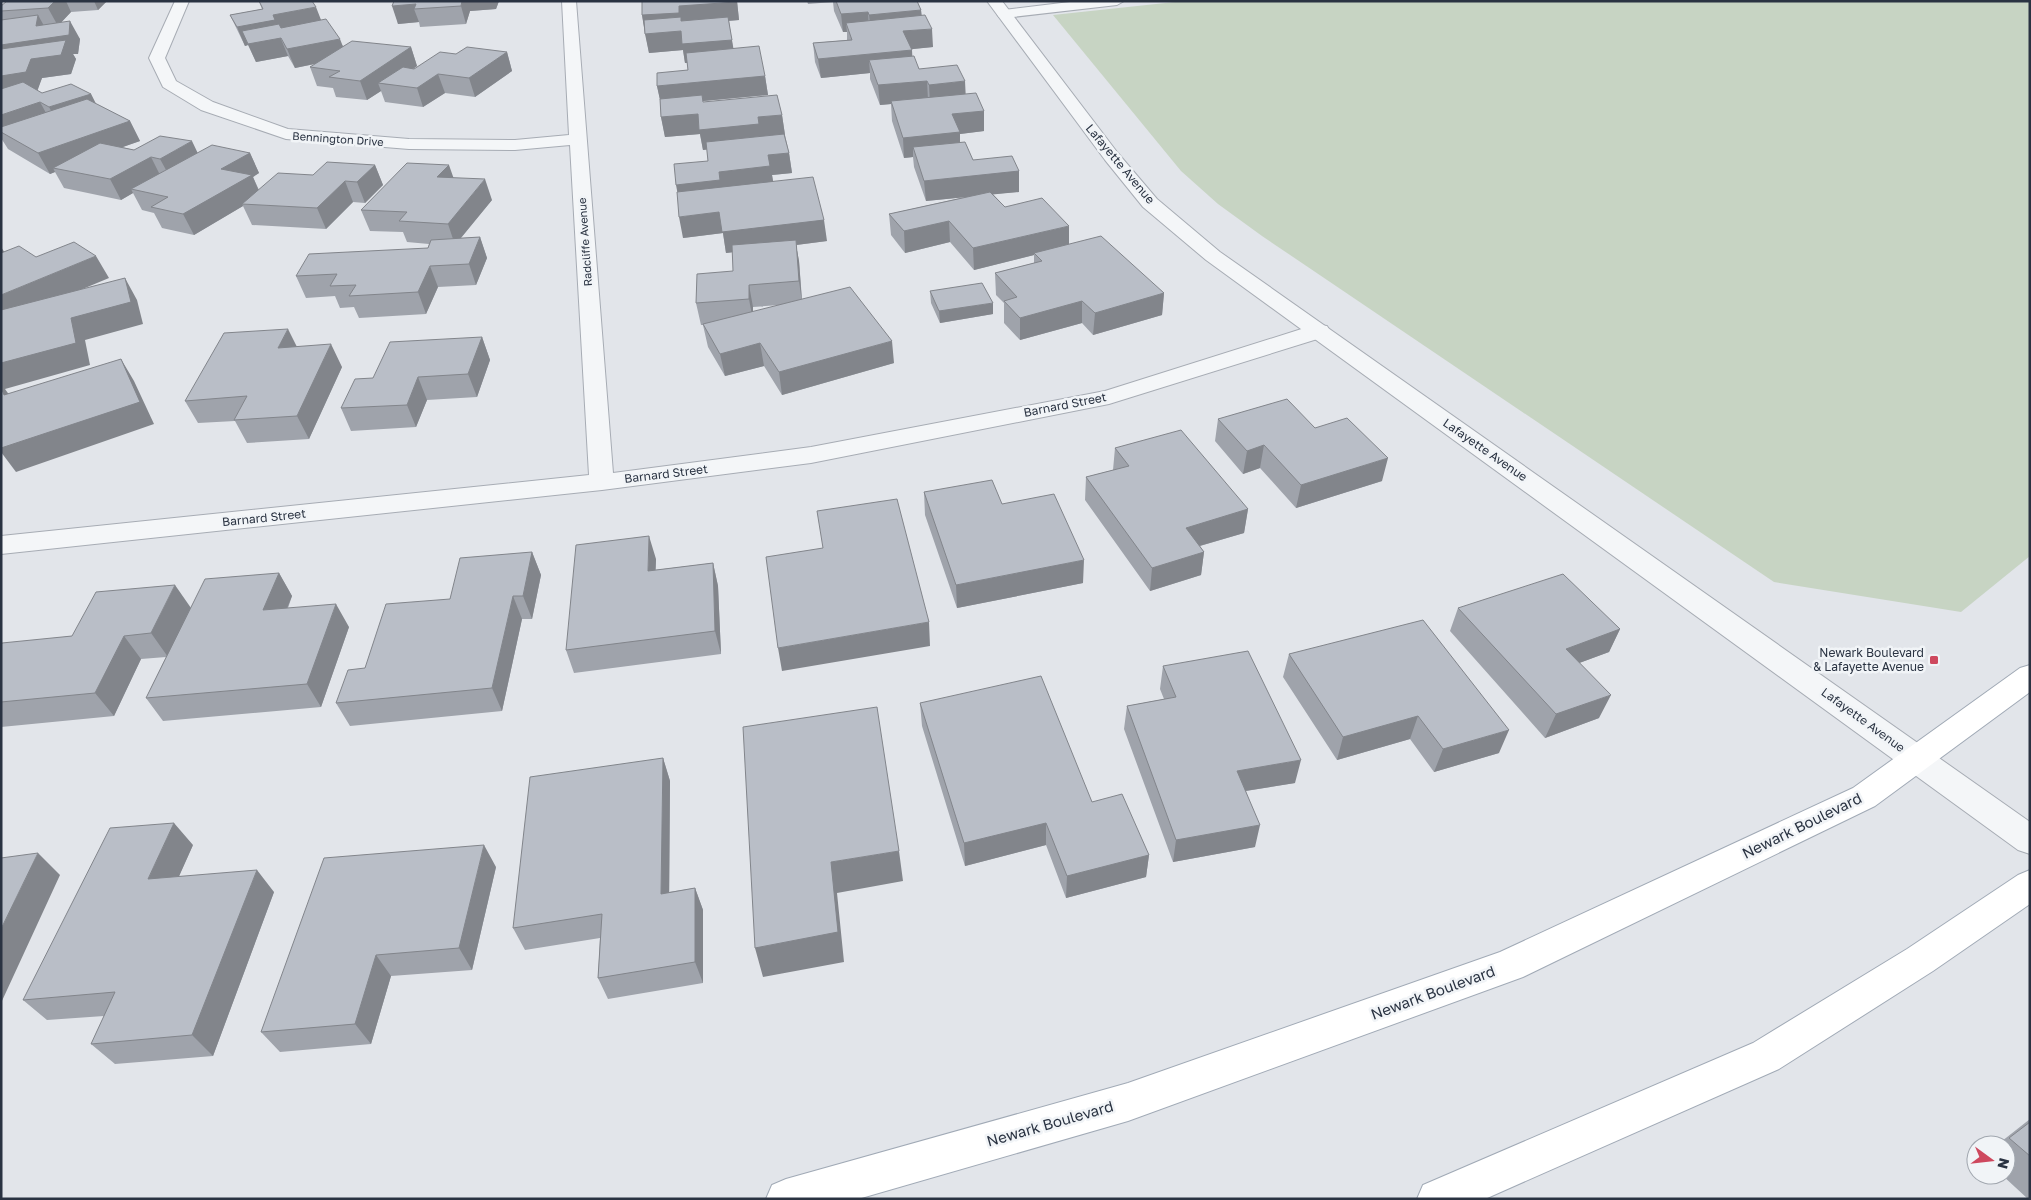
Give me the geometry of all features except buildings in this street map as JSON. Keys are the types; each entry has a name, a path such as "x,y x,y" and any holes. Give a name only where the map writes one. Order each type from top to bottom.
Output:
{"main road":[{"name":"Newark Boulevard","path":"786,1199 1128,1102 1510,965 1864,797 1916,758 1968,724 2030,676"},
{"path":"1437,1199 1766,1056 1920,960 2030,884"}],"street":[{"name":"Bennington Drive","path":"182,1 156,58 169,84 207,106 286,134 408,144 515,145 579,139"},
{"name":"Radcliffe Avenue","path":"569,1 598,446 602,482"},
{"path":"999,8 1117,1"},
{"name":"Lafayette Avenue","path":"999,8 1111,156 1150,203 1213,256 2030,840"},
{"name":"Barnard Street","path":"1,545 602,482 811,455 1109,397 1319,331"}],"green space":[{"path":"1184,1 2030,1 2030,556 1961,612 1774,582 1262,236 1218,204 1181,171 1053,15"}],"place":[{"name":"Newark Boulevard & Lafayette Avenue","path":"1934,660"}]}
